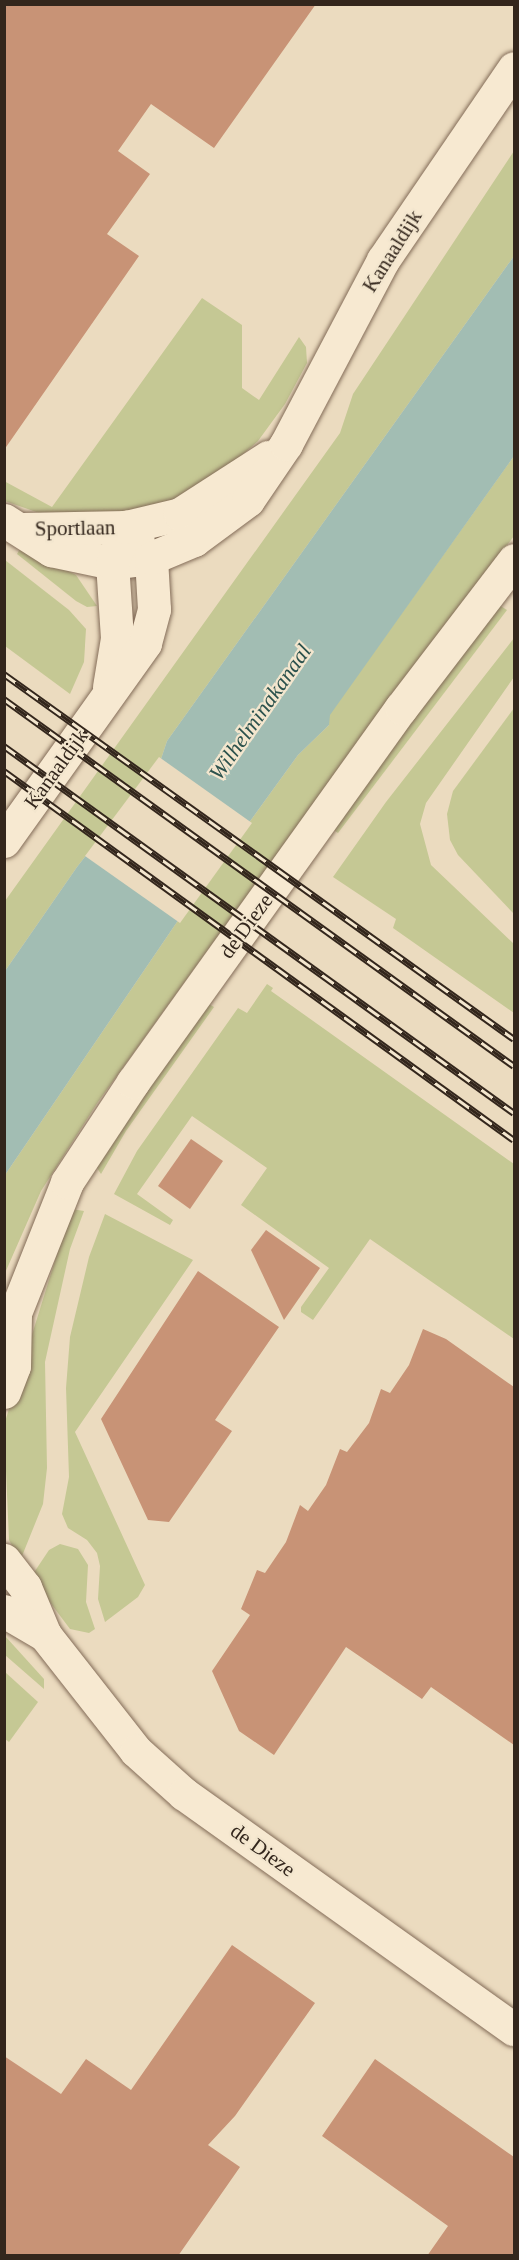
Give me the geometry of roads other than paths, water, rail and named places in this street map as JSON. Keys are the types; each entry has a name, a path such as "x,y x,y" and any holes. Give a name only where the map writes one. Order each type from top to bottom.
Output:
{"street":[{"name":"Kanaaldijk","path":"112,563 151,558 194,540 248,500 286,444 383,260 514,68"},
{"name":"Kanaaldijk","path":"108,697 117,638 112,563 126,527 180,514 231,484 286,444"},
{"name":"Sportlaan","path":"13,525 126,527 151,558"},
{"name":"Sportlaan","path":"13,525 51,550 112,563"},
{"name":"Kanaaldijk","path":"4,841 145,643 154,609 151,558"},
{"name":"de Dieze","path":"4,1392 14,1366 10,1320 67,1182 103,1127 401,708 514,560"},
{"name":"de Dieze","path":"4,1560 25,1587 45,1635 136,1751 184,1794 514,2029"},
{"name":"de Dieze","path":"4,1611 45,1635"}],"water":[{"name":"Wilhelminakanaal","path":"514,256 514,456 330,715 329,725 298,755 177,922 5,1175 5,971 77,867 161,759 167,741"}],"railway":[{"path":"4,674 514,1039"},
{"path":"4,699 514,1066"},
{"path":"4,746 514,1113"},
{"path":"4,771 514,1140"}]}
